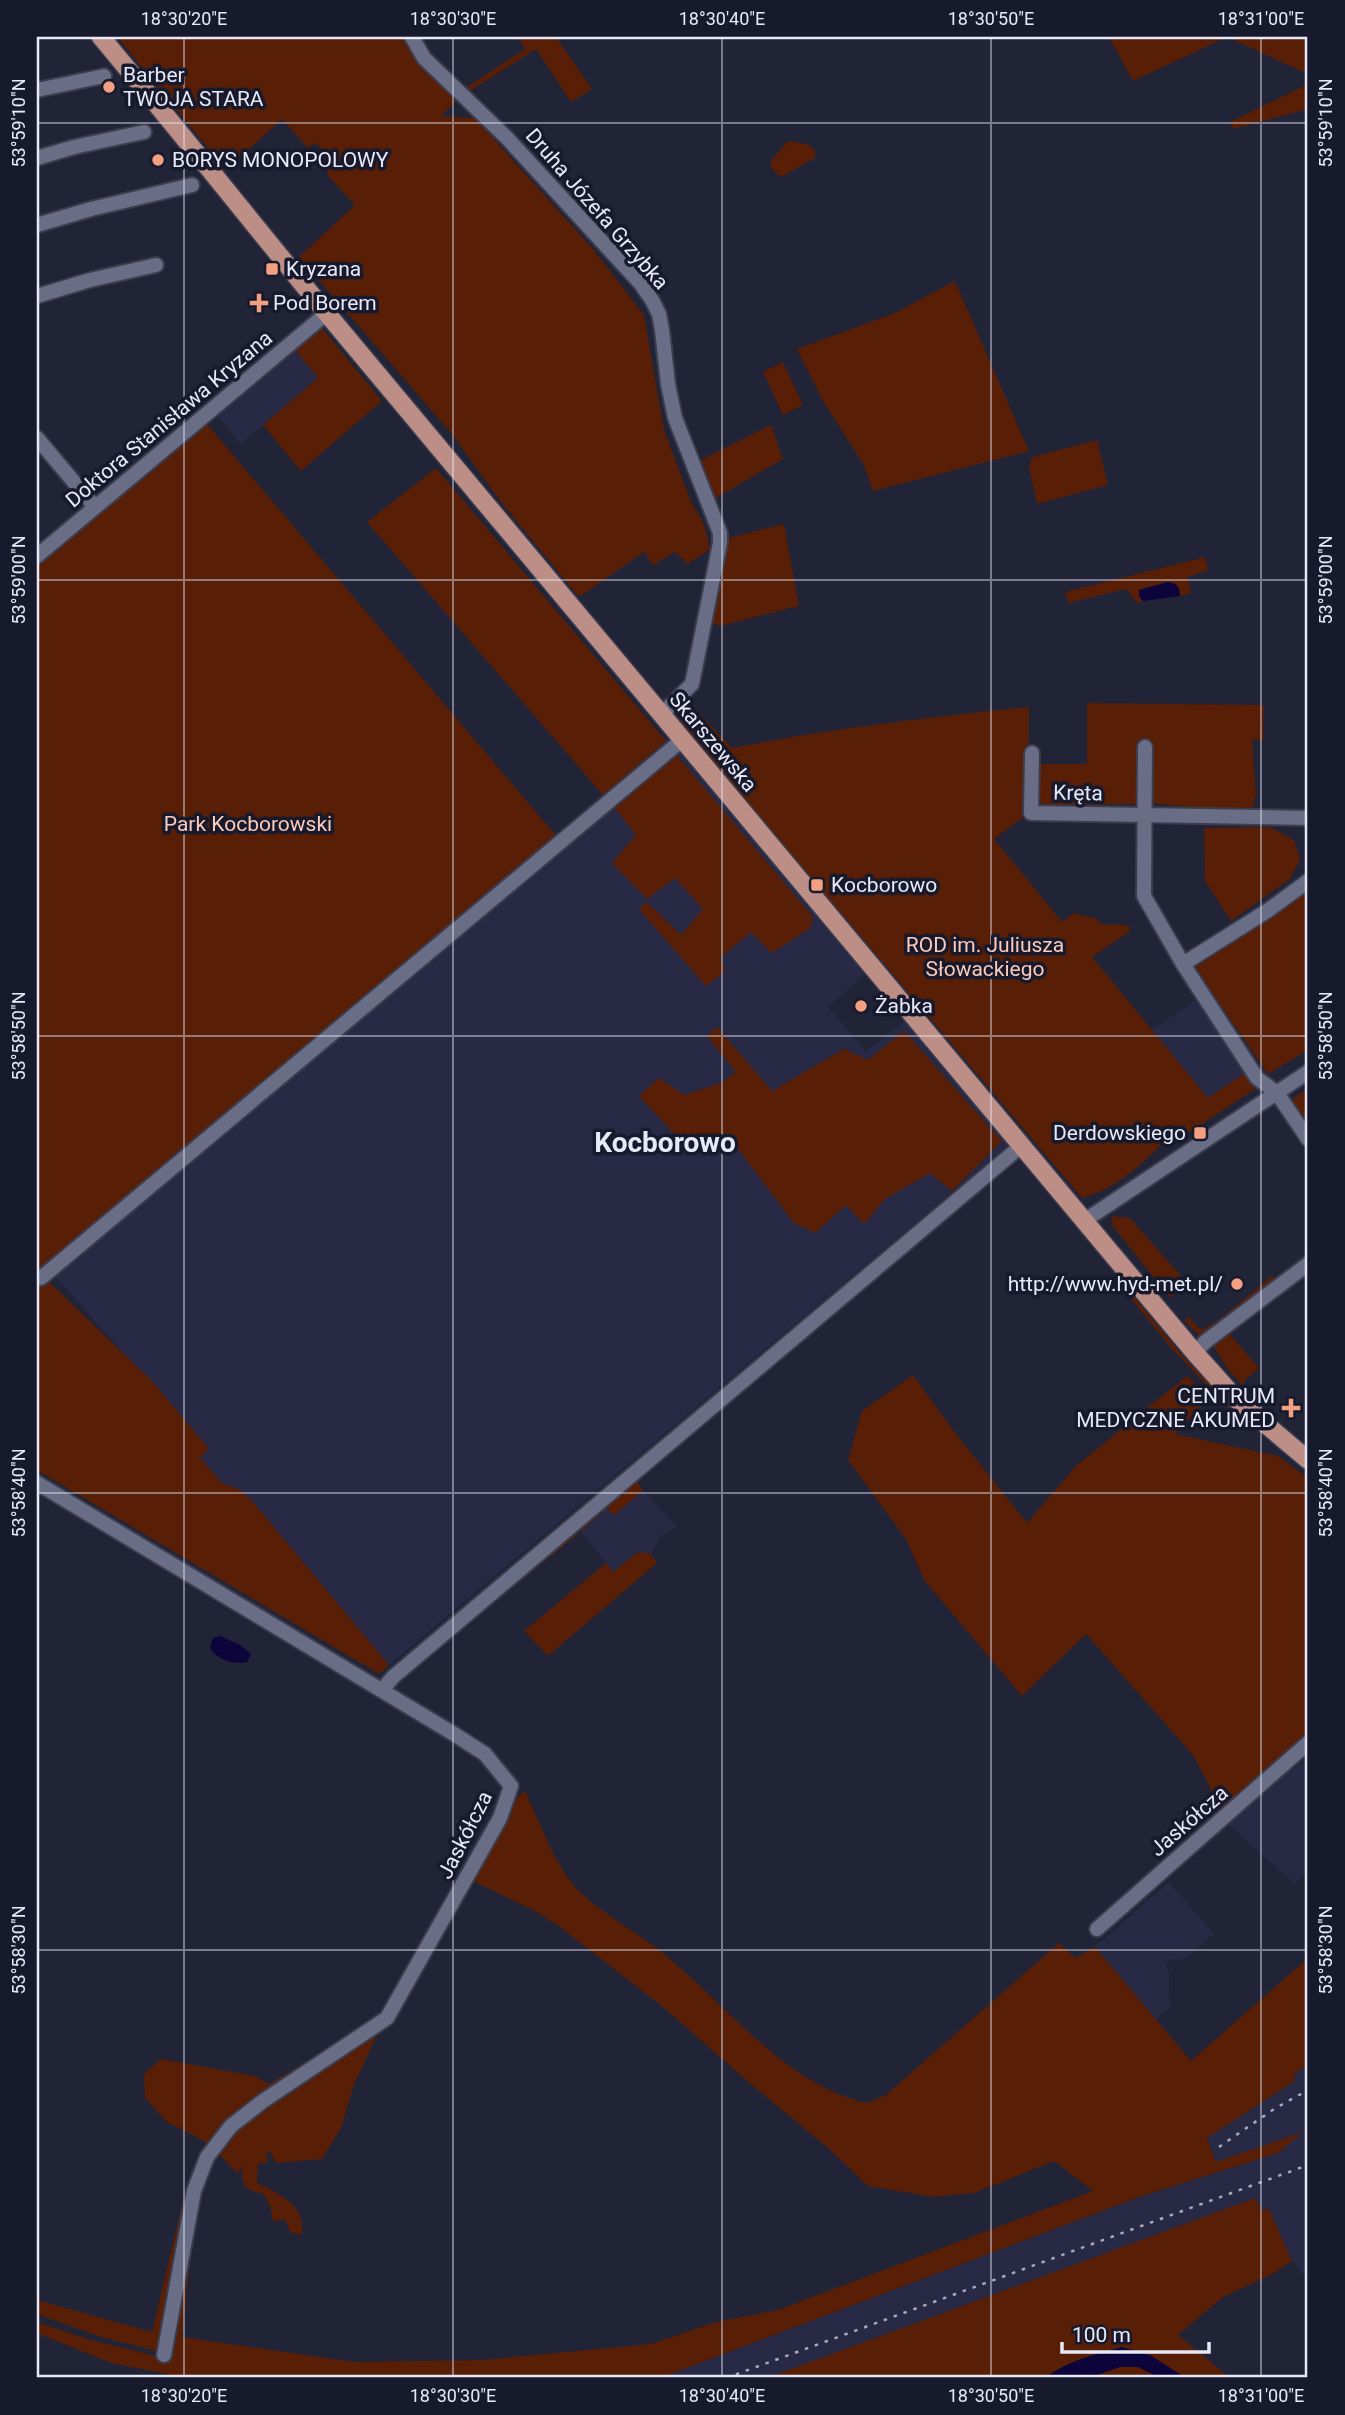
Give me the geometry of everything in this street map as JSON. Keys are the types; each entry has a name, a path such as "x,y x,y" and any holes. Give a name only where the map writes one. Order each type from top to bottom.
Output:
{"main road":[{"name":"Skarszewska","path":"101,37 661,715 1195,1353 1237,1400 1308,1460"}],"street":[{"name":"Druha Józefa Grzybka","path":"412,37 424,58 507,138 641,284 659,314 675,418 720,533 692,684 661,715"},
{"path":"37,90 104,76"},
{"path":"37,158 144,132"},
{"path":"37,225 192,185"},
{"path":"37,296 90,280 156,265"},
{"name":"Doktora Stanisława Kryzana","path":"37,555 327,313"},
{"path":"37,438 95,507"},
{"path":"41,1278 682,740"},
{"path":"1145,747 1144,896 1183,964 1257,1078 1277,1093 1308,1139"},
{"name":"Kręta","path":"1032,752 1031,813 1308,817"},
{"path":"1183,964 1267,911 1308,881"},
{"path":"1084,1221 1308,1072"},
{"path":"382,1690 393,1677 1021,1146"},
{"path":"1195,1353 1205,1342 1308,1264"},
{"name":"Jaskółcza","path":"37,1483 485,1754 512,1786 489,1838 387,2018 252,2109 231,2126 207,2157 199,2174 191,2205 164,2355"},
{"name":"Jaskółcza","path":"1097,1929 1308,1744"}],"shaded area":[{"path":"295,350 318,378 241,444 217,416"},
{"path":"1168,582 1179,588 1180,596 1143,601 1139,596 1139,590"},
{"path":"679,748 867,973 828,1007 866,1051 906,1020 1009,1144 389,1665 253,1502 239,1489 223,1484 200,1458 209,1449 53,1274"},
{"path":"1196,1000 1245,1073 1208,1098 1151,1030"},
{"path":"643,1491 678,1527 661,1535 651,1554 638,1552 613,1572 581,1532 607,1507 614,1515"},
{"path":"220,1636 240,1645 251,1654 247,1662 227,1661 217,1656 210,1648 213,1638"},
{"path":"1308,1757 1308,1872 1295,1884 1225,1822"},
{"path":"1169,1882 1214,1934 1183,1960 1171,1959 1165,1964 1169,1972 1171,2007 1156,2019 1095,1947"},
{"path":"1308,2065 1308,2280 1292,2261 1268,2209 1214,2217 785,2378 660,2378 1139,2197 1278,2153 1216,2162 1207,2137 1296,2080 1293,2075"},
{"path":"1122,2347 1150,2355 1186,2378 1160,2378 1138,2367 1120,2367 1089,2378 1045,2378 1072,2363"}],"green space":[{"path":"117,37 407,37 457,100 441,116 475,118 593,249 644,315 664,430 691,502 704,524 710,549 688,564 675,552 653,565 644,552 579,597 504,506 451,433 299,257 355,205 328,176 323,150 316,143 308,148 282,119 226,170"},
{"path":"518,37 556,37 592,89 571,102 536,49 468,92 464,89 525,49"},
{"path":"1109,37 1227,37 1133,81"},
{"path":"1227,37 1308,37 1308,74"},
{"path":"1308,84 1308,109 1233,129 1230,122"},
{"path":"788,141 807,144 814,149 816,157 783,176 774,171 770,162"},
{"path":"955,281 1029,451 873,491 864,465 823,401 797,349 895,313"},
{"path":"322,328 382,401 301,471 263,425 318,378 295,350"},
{"path":"783,362 803,405 783,415 763,372"},
{"name":"Park Kocborowski","path":"206,423 558,838 44,1277 152,1381 209,1449 200,1458 222,1483 239,1489 253,1502 389,1665 379,1674 37,1470 37,564"},
{"path":"771,425 783,459 714,499 699,461"},
{"path":"1097,440 1108,485 1037,504 1029,467 1032,457"},
{"path":"436,468 666,741 603,795 367,522"},
{"path":"784,524 799,606 720,626 710,622 728,538"},
{"path":"1205,557 1208,570 1188,577 1191,593 1180,596 1176,584 1167,582 1139,590 1143,601 1137,603 1126,589 1068,603 1065,592"},
{"name":"ROD im. Juliusza Słowackiego","path":"686,699 732,748 880,724 1029,707 1028,814 994,839 1062,922 1074,913 1097,919 1101,924 1130,927 1129,932 1092,957 1208,1098 1245,1073 1255,1089 1170,1145 1165,1141 1117,1183 1082,1198 679,721 680,704"},
{"path":"1087,703 1264,705 1263,741 1252,739 1256,794 1252,809 1222,810 1160,804 1043,805 1038,799 1040,764 1087,764"},
{"path":"675,753 813,917 810,928 772,953 751,932 721,957 725,971 706,986 639,909 647,902 681,935 703,909 675,878 647,899 612,863 636,835 615,808"},
{"path":"1270,827 1294,840 1300,860 1290,879 1231,921 1205,881 1204,828"},
{"path":"1308,889 1308,1050 1268,1074 1195,968"},
{"path":"717,1027 772,1091 844,1049 868,1060 904,1031 1002,1141 952,1191 930,1173 885,1199 864,1224 846,1205 815,1233 794,1223 727,1134 715,1134 692,1153 639,1096 659,1078 684,1095 721,1083 736,1072 707,1036"},
{"path":"1308,1088 1308,1126 1290,1101"},
{"path":"1112,1216 1130,1218 1188,1284 1170,1298 1112,1225"},
{"path":"1272,1276 1276,1280 1201,1337 1184,1320 1189,1317 1201,1330 1217,1321"},
{"path":"1121,1281 1185,1359 1248,1423 1242,1428 1229,1417 1233,1413 1172,1349 1119,1284"},
{"path":"1228,1332 1259,1368 1243,1382 1257,1397 1255,1398 1230,1372 1213,1346"},
{"path":"913,1375 1027,1523 1076,1466 1187,1376 1210,1397 1175,1434 1278,1456 1308,1478 1308,1733 1219,1810 1193,1755 1086,1634 1022,1696 924,1580 906,1539 848,1460 862,1411"},
{"path":"637,1481 643,1491 614,1515 607,1508 581,1532 581,1524"},
{"path":"572,1532 577,1535 487,1608 487,1603"},
{"path":"638,1552 651,1554 657,1563 548,1656 524,1631 606,1563 613,1572"},
{"path":"525,1791 558,1861 579,1891 659,1950 781,2059 807,2078 835,2093 866,2103 886,2095 1059,1943 1075,1958 1095,1947 1191,2061 1308,1958 1308,2065 1293,2074 1296,2080 1207,2138 1216,2162 1303,2132 1278,2153 1139,2197 660,2378 188,2378 111,2363 37,2333 37,2322 91,2340 169,2359 186,2236 197,2185 211,2153 233,2129 279,2093 380,2028 354,2085 341,2128 322,2159 276,2163 270,2152 267,2152 268,2162 258,2164 257,2183 294,2206 301,2218 302,2235 291,2233 285,2220 273,2221 264,2194 245,2186 241,2166 238,2174 217,2152 197,2220 182,2337 354,2362 482,2360 651,2344 716,2322 778,2310 1093,2191 1054,2161 974,2193 933,2197 868,2186 828,2148 663,2007 560,1927 535,1911 471,1880 512,1801"},
{"path":"382,2015 274,2089 201,2162 163,2347 156,2351 101,2337 37,2314 37,2300 152,2332 184,2196 206,2142 167,2122 145,2098 144,2074 161,2059 255,2076 269,2084"},
{"path":"1255,2198 1262,2210 1269,2209 1292,2261 1274,2273 1223,2297 1178,2335 1230,2378 767,2378"}],"railway":[{"path":"1219,2147 1274,2109 1308,2090"},
{"path":"726,2378 1308,2165"}],"place":[{"name":"Barber TWOJA STARA","path":"109,87"},
{"name":"BORYS MONOPOLOWY","path":"158,160"},
{"name":"Kryzana","path":"272,269"},
{"name":"Pod Borem","path":"259,303"},
{"name":"Kocborowo","path":"817,885"},
{"name":"Żabka","path":"861,1006"},
{"name":"Derdowskiego","path":"1200,1133"},
{"name":"http://www.hyd-met.pl/","path":"1237,1284"},
{"name":"CENTRUM MEDYCZNE AKUMED","path":"1291,1408"}],"district":[{"name":"Kocborowo","path":"665,1142"}]}
